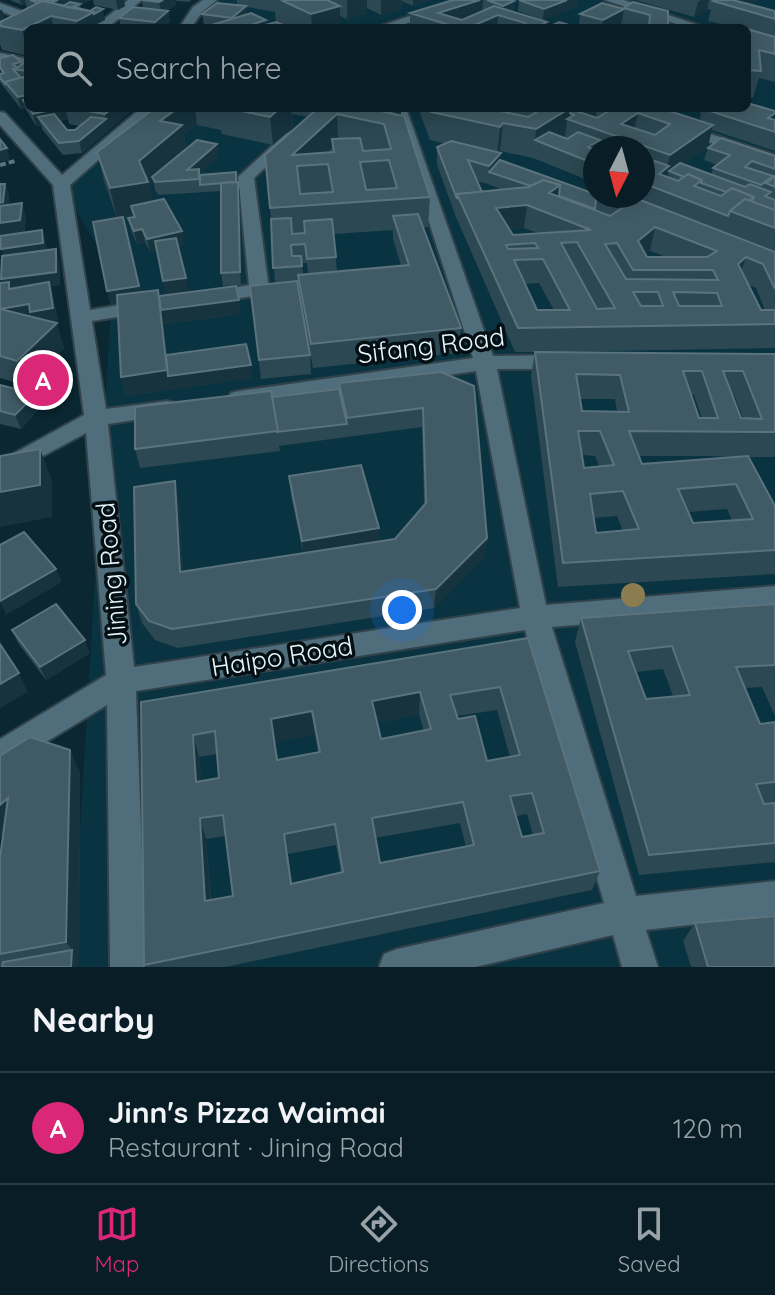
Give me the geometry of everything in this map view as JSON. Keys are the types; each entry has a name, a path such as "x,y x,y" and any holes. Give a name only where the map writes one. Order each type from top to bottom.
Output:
{"street":[{"path":"108,0 134,2"},
{"path":"188,24 197,10 211,0"},
{"path":"393,24 471,0"},
{"path":"611,0 685,24"},
{"path":"104,24 134,2"},
{"path":"0,7 30,24"},
{"path":"0,57 24,62"},
{"path":"0,116 61,184 145,112"},
{"path":"400,112 485,363 535,617 640,967"},
{"path":"644,112 670,116 775,160"},
{"path":"81,317 259,289 246,177 308,121"},
{"name":"Jining Road","path":"61,184 96,418 121,681 128,967"},
{"name":"Sifang Road","path":"221,400 485,363 592,362"},
{"path":"0,471 96,418 190,405"},
{"name":"Haipo Road","path":"0,756 121,681 535,617 775,597"},
{"path":"397,967 625,915 775,898"}],"shaded area":[{"path":"218,0 456,0 378,24 266,24 246,14 209,8"},
{"path":"470,0 775,0 775,967 72,967 113,273 64,190 155,112 751,112 751,24 396,24"}],"building":[{"path":"30,0 58,0 38,3"},
{"path":"281,0 327,0 340,6 311,14"},
{"path":"453,0 480,0 438,13 462,20 494,6 547,22 523,24 498,15 477,24 446,24 410,13"},
{"path":"487,0 510,0 514,1 503,6"},
{"path":"519,0 567,0 544,9"},
{"path":"733,0 775,11 775,19 713,1"},
{"path":"42,1 94,12 77,21 51,16 34,24 24,24 22,30 0,26 0,22"},
{"path":"70,2 80,4 73,7 90,11 96,7 103,9 94,14 63,6"},
{"path":"633,2 668,11 668,24 649,24 650,15 624,8"},
{"path":"217,3 246,6 232,18 202,14"},
{"path":"602,3 624,9 603,20 580,14"},
{"path":"133,7 168,11 155,22 119,18"},
{"path":"251,13 266,20 254,24 215,24"},
{"path":"751,30 775,37 775,54 759,50 761,71 751,70"},
{"path":"13,55 21,62 13,64 17,68 24,63 24,70 13,69 21,78 5,82 6,85 0,78 0,74 4,73 0,68 0,58"},
{"path":"23,77 24,96 18,97 5,82"},
{"path":"751,104 775,111 768,118 775,120 775,132 713,112 751,112"},
{"path":"150,112 172,112 160,121 182,125 139,161 148,182 110,188 97,152"},
{"path":"246,112 276,112 270,117"},
{"path":"313,112 385,112 404,116 430,197 270,208 265,155","holes":["337,114 384,124 391,149 363,151 360,138 332,139 334,152 292,155","389,160 397,188 366,190 360,162","328,164 333,192 300,194 297,166"]},
{"path":"431,112 505,112 528,117 537,112 564,112 536,129 503,123 500,127"},
{"path":"570,112 597,118 607,112 672,112 713,125 670,155 655,150 655,136 616,136 567,119 574,115","holes":["638,113 670,124 655,135 621,124"]},
{"path":"54,114 67,130 75,130 91,117 106,119 79,141 59,143 38,117"},
{"path":"549,132 567,139 578,132 589,136 583,136 583,159 535,140"},
{"path":"721,138 775,156 775,169 752,161 745,167 773,176 761,185 713,168 730,155 708,148"},
{"path":"197,140 217,144 187,170 199,169 199,179 155,182 152,177"},
{"path":"451,141 501,153 489,166 468,160 482,192 457,194 457,199 437,147"},
{"path":"500,160 583,190 583,205 559,196 560,185 543,180 531,186 489,172"},
{"path":"655,161 669,166 659,174 678,181 688,174 702,180 694,186 721,196 732,188 754,197 748,201 745,199 728,216 655,188"},
{"path":"680,163 745,187 750,184 771,192 765,196 775,200 775,210 752,202 754,197 732,188 726,192 701,183 702,180 688,174 684,177 669,171"},
{"path":"236,172 236,182 200,185 200,175"},
{"path":"775,176 775,187 766,183"},
{"path":"543,180 560,185 549,193 583,208 610,216 622,208 655,206 775,252 775,289 763,264 746,257 738,264 761,310 775,310 775,324 518,328 457,194 529,187","holes":["527,205 591,230 513,235 496,208","655,227 717,251 707,257 647,257 638,241","577,242 615,308 597,309 561,243","535,243 538,248 508,249 506,245","617,243 633,270 713,270 718,280 626,279 605,244","543,259 570,310 537,310 514,260","633,292 658,292 663,306 641,306","673,292 717,293 722,306 679,306"]},
{"path":"238,182 240,272 221,273 221,183"},
{"path":"0,184 5,184 3,202 0,203"},
{"path":"164,199 182,231 147,239 142,229 134,231 128,218 135,217 131,206"},
{"path":"745,199 775,210 775,228 730,211"},
{"path":"22,203 20,220 0,223 0,206"},
{"path":"418,214 461,328 311,344 298,275 409,265 393,216"},
{"path":"123,217 139,286 107,291 93,222"},
{"path":"291,218 292,234 305,233 304,221 332,219 336,257 307,259 305,244 291,245 292,256 301,256 302,266 273,268 271,219"},
{"path":"42,230 43,243 1,249 0,236"},
{"path":"176,238 186,278 163,281 155,241"},
{"path":"56,249 56,272 1,279 2,256"},
{"path":"297,281 310,355 259,360 250,286"},
{"path":"9,282 9,289 49,282 53,308 30,312 29,304 0,309 0,283"},
{"path":"236,286 239,300 161,310 159,296"},
{"path":"158,290 167,370 121,377 117,295"},
{"path":"0,309 57,323 17,361 0,356"},
{"path":"246,344 251,365 168,376 166,355"},
{"path":"535,352 775,354 775,432 629,431 642,464 748,456 775,506 775,550 563,563","holes":["683,371 702,371 718,418 699,418","723,371 743,371 762,419 741,418","576,374 620,375 629,412 582,411","578,431 600,431 614,465 584,468","736,484 753,519 693,523 678,489","623,491 639,529 596,533 590,494"]},
{"path":"441,372 474,386 487,538 436,589 172,629 149,621 136,604 134,487 175,481 180,572 395,539 426,503 423,408 347,418 339,383"},
{"path":"0,385 36,394 15,415 0,411"},
{"path":"339,389 347,424 277,432 272,397"},
{"path":"271,391 278,431 135,449 135,407"},
{"path":"40,449 40,485 0,492 0,456"},
{"path":"361,465 379,528 302,541 289,476"},
{"path":"24,532 56,569 0,601 0,545"},
{"path":"56,604 85,640 40,667 12,630"},
{"path":"775,604 775,665 736,667 760,724 775,722 775,782 756,784 764,804 775,803 775,843 649,855 581,618","holes":["672,646 690,695 646,699 628,651"]},
{"path":"528,638 600,871 144,965 141,702","holes":["500,687 520,755 487,761 475,716 458,719 450,695","420,692 431,729 381,739 372,701","312,711 320,752 277,760 271,719","215,731 219,778 196,782 193,735","532,793 544,833 522,837 510,796","463,802 474,845 380,863 372,818","223,815 233,896 205,901 200,818","335,824 343,872 291,884 284,834"]},
{"path":"0,644 19,673 0,684"},
{"path":"30,737 70,750 66,942 0,954 0,858 8,798 0,805 0,756"},
{"path":"775,916 775,967 708,967 695,923"},
{"path":"72,950 71,967 2,967 3,962"}],"place":[{"name":"Jinn's Pizza Waimai","path":"43,380"}]}
